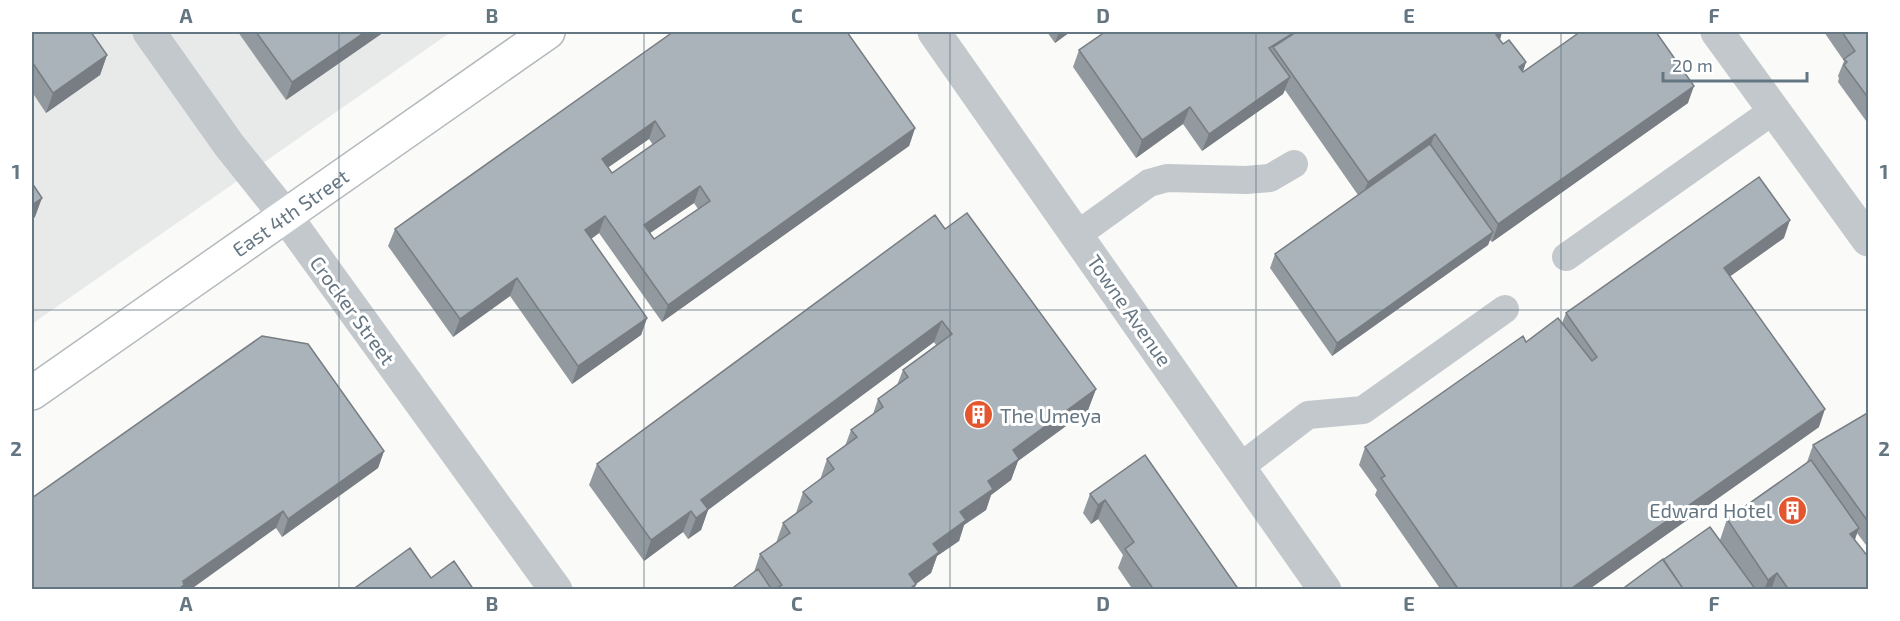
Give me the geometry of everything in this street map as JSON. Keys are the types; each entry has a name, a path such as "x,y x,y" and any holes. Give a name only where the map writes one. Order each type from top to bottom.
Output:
{"main road":[{"name":"East 4th Street","path":"32,393 548,32"}],"street":[{"name":"Crocker Street","path":"149,32 229,144 285,215 556,590"},
{"name":"Towne Avenue","path":"934,32 1325,590"},
{"path":"1718,32 1869,240"}],"lane":[{"path":"1566,257 1774,110"},
{"path":"1077,235 1149,183 1167,178 1246,180 1270,178 1293,164"},
{"path":"1240,467 1308,415 1363,410 1505,309"}],"shaded area":[{"path":"32,32 451,32 32,324"}],"building":[{"path":"32,32 91,32 107,55 53,93 32,62"},
{"path":"256,32 365,32 292,82"},
{"path":"673,32 847,32 915,128 668,305 605,216 585,230 647,318 578,366 517,278 460,319 395,229","holes":["655,121 665,136 612,173 602,159","700,186 710,201 654,239 644,225"]},
{"path":"1105,32 1295,32 1269,48 1290,77 1209,134 1190,107 1142,140 1079,50"},
{"path":"1296,32 1501,32 1496,35 1503,44 1509,40 1526,62 1519,67 1523,72 1580,32 1656,32 1694,86 1498,224 1435,134 1368,182 1273,47"},
{"path":"1842,32 1869,32 1869,99 1844,65 1847,62 1844,59 1855,51"},
{"path":"1430,144 1493,232 1337,343 1275,254"},
{"path":"1759,177 1790,220 1724,268 1825,409 1569,590 1459,590 1381,478 1385,476 1365,447 1523,336 1526,342 1558,318 1592,361 1597,357 1566,313"},
{"path":"32,183 42,198 32,205"},
{"name":"The Umeya","path":"967,213 1096,389 1013,450 1019,459 988,481 993,489 960,512 966,520 933,544 939,552 909,574 916,584 908,590 774,590 782,585 760,554 790,533 783,523 812,502 803,492 834,469 827,459 857,437 851,430 883,407 878,399 908,377 903,370 952,334 942,321 701,500 708,509 696,518 691,511 651,540 597,464 935,215 945,229"},
{"path":"262,336 308,344 384,451 288,519 283,511 183,581 184,585 177,590 32,590 32,498"},
{"path":"1869,412 1869,523 1813,445"},
{"path":"1145,455 1239,590 1154,590 1125,549 1134,542 1105,500 1098,505 1090,494"},
{"name":"Edward Hotel","path":"1811,460 1859,528 1850,534 1869,558 1869,590 1789,590 1777,573 1768,580 1727,519"},
{"path":"1710,527 1756,590 1684,590 1663,560"},
{"path":"410,548 431,578 454,561 474,590 352,590"},
{"path":"1663,559 1684,590 1621,590"},
{"path":"758,569 772,590 730,590"}],"place":[{"name":"The Umeya","path":"979,415"},
{"name":"Edward Hotel","path":"1793,510"}]}
